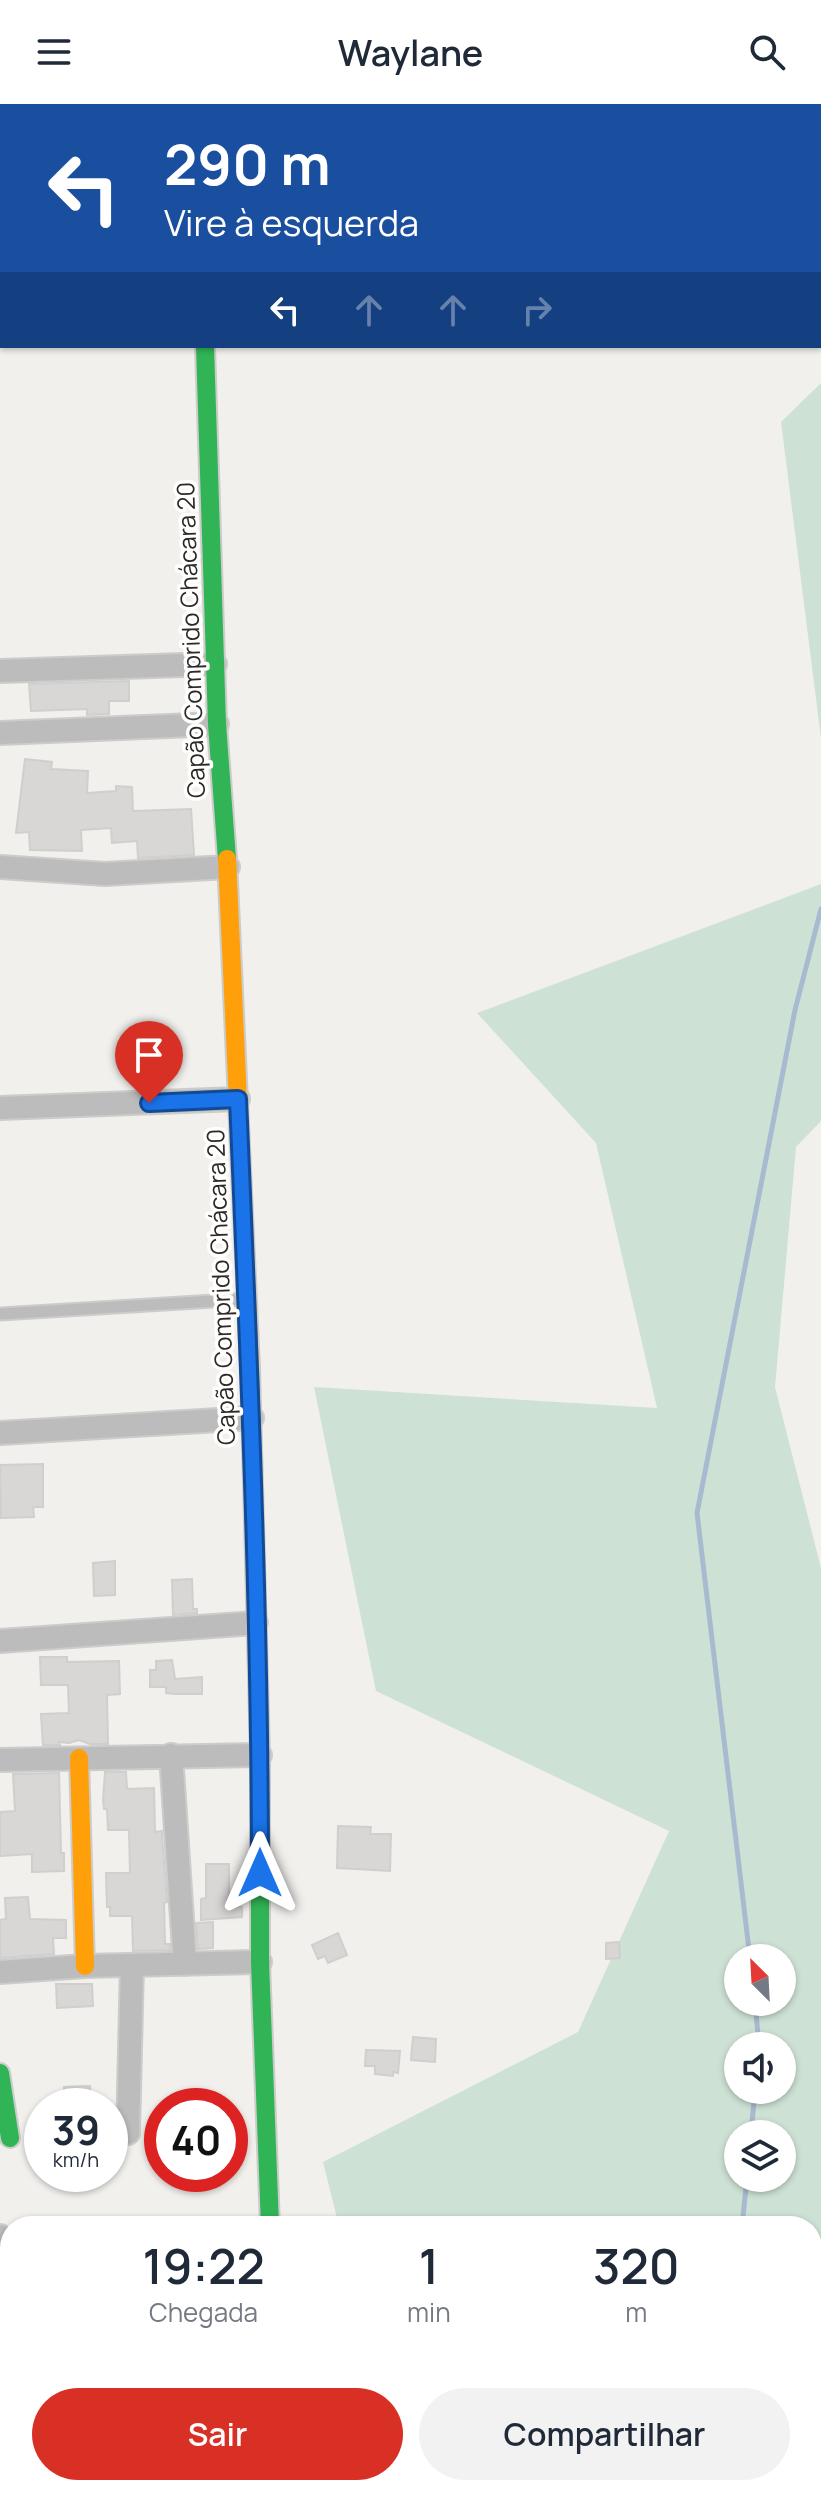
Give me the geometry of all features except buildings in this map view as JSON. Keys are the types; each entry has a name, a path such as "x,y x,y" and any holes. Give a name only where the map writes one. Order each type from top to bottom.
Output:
{"street":[{"name":"Capão Comprido Chácara 20","path":"205,348 217,724 228,867 252,1418 260,1755 260,1962 270,2216"},
{"path":"0,671 215,664"},
{"path":"0,733 217,724"},
{"path":"0,867 105,874 228,867"},
{"path":"0,1108 238,1099"},
{"path":"0,1433 252,1418"},
{"path":"0,1641 256,1623"},
{"path":"171,1755 185,1964"},
{"path":"0,1760 260,1755"},
{"path":"79,1758 85,1966"},
{"path":"0,1972 85,1966 260,1962"},
{"path":"128,2133 132,1965"},
{"path":"0,2073 10,2138"}],"lane":[{"path":"0,1314 247,1299"}],"green space":[{"path":"821,383 821,738 781,422"},
{"path":"821,884 821,1121 796,1147 775,1387 821,1568 821,2216 336,2216 323,2162 578,2032 669,1831 376,1691 314,1387 657,1408 596,1143 477,1013"}],"waterway":[{"path":"748,1944 697,1513 795,1010 821,909"},
{"path":"756,2016 758,2032"},
{"path":"752,2120 754,2104"},
{"path":"743,2216 746,2192"}],"traffic: fast":[{"path":"205,348 217,724 227,859"},
{"path":"250,1368 260,1755 260,1962 270,2216"},
{"path":"0,2073 10,2138"}],"traffic: slow":[{"path":"227,859 250,1368"},
{"path":"79,1758 85,1966"}],"route":[{"path":"149,1103 238,1099 252,1418 260,1873"}]}
